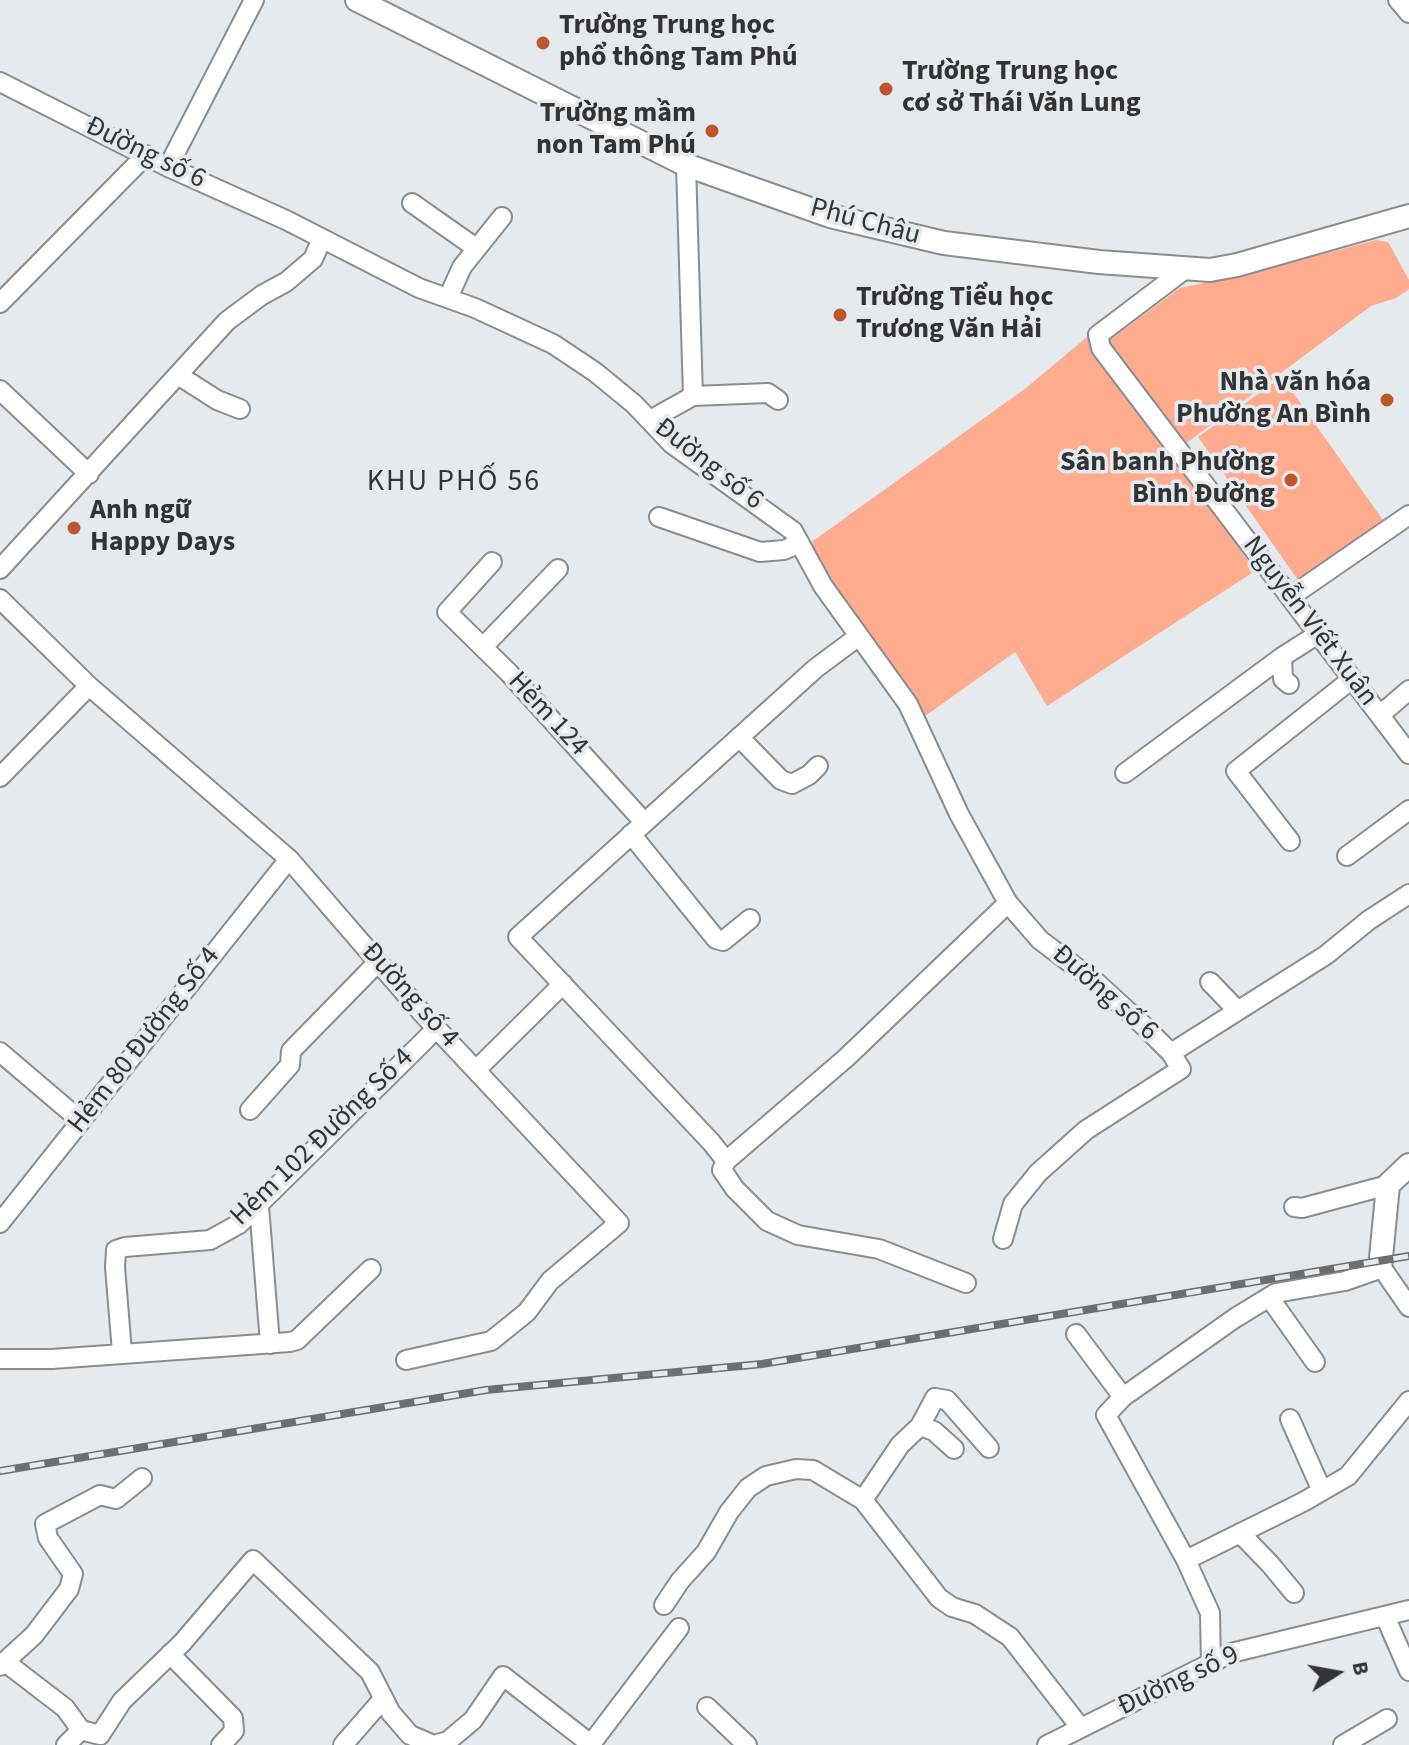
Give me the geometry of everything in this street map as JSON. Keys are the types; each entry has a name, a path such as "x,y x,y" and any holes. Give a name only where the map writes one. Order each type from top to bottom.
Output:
{"street":[{"path":"168,167 254,0"},
{"name":"Phú Châu","path":"357,0 686,165 830,216 944,243 1184,270 1210,270 1409,216"},
{"name":"Đường số 6","path":"0,82 419,288 553,344 595,372 650,420 672,444 779,519 793,531 823,586 908,704 959,814 1008,903 1040,940 1097,983 1171,1053"},
{"path":"0,303 146,155"},
{"path":"686,165 693,396"},
{"path":"412,203 476,248"},
{"path":"448,298 462,267 502,217"},
{"path":"0,569 227,321 286,282 313,259 322,239"},
{"name":"Nguyễn Viết Xuân","path":"1184,270 1098,335 1101,348 1409,754"},
{"path":"178,375 217,400 240,409"},
{"path":"0,390 89,474"},
{"path":"650,420 693,396 768,393 778,400"},
{"path":"1290,597 1409,515"},
{"path":"659,517 760,552 784,550 798,544"},
{"name":"Hẻm 124","path":"492,562 447,612 483,647 638,828 716,939 723,941 750,919"},
{"path":"483,647 558,569"},
{"name":"Đường số 4","path":"0,599 89,686 289,859 437,1028 619,1223 550,1281 527,1312 491,1341 406,1360"},
{"path":"1125,773 1318,634"},
{"path":"726,1161 518,937 816,668 859,636"},
{"path":"1282,657 1283,679 1289,684"},
{"path":"1290,841 1236,771 1352,679"},
{"path":"0,777 89,686"},
{"path":"1380,715 1409,690"},
{"path":"739,737 781,780 792,784 818,766"},
{"path":"1347,856 1409,810"},
{"name":"Hẻm 80 Đường Số 4","path":"0,1223 7,1201 81,1121 289,859"},
{"path":"1003,1239 1013,1204 1038,1173 1086,1130 1181,1069 1171,1053 1326,955 1369,920 1409,894"},
{"path":"966,1283 879,1249 798,1235 767,1221 735,1189 722,1170 726,1161 846,1058 1008,903"},
{"path":"250,1110 290,1065 291,1051 378,962"},
{"path":"1210,982 1237,1010"},
{"path":"477,1069 563,984"},
{"name":"Hẻm 102 Đường Số 4","path":"122,1352 116,1250 210,1240 239,1224 437,1028"},
{"path":"0,1052 81,1121"},
{"path":"1294,1207 1302,1208 1387,1189 1409,1165"},
{"path":"1387,1189 1381,1257 1409,1307"},
{"path":"259,1206 270,1344"},
{"path":"1211,1664 1210,1613 1186,1560 1106,1415 1123,1397 1269,1297 1276,1293 1345,1281 1381,1257"},
{"path":"0,1359 52,1359 297,1340 371,1269"},
{"path":"1269,1297 1315,1362"},
{"path":"1076,1334 1123,1397"},
{"path":"863,1500 900,1445 920,1426 935,1398 947,1400 989,1448"},
{"path":"1186,1560 1348,1476 1409,1401"},
{"path":"1290,1419 1322,1491"},
{"path":"920,1426 934,1431 954,1449"},
{"path":"664,1605 706,1552 729,1512 748,1488 766,1476 796,1469 813,1470 863,1500 939,1598 952,1607 975,1614 1010,1637 1080,1727"},
{"path":"142,1478 116,1499 100,1495 45,1524 48,1538 73,1574 69,1589 34,1635 3,1664 65,1708 81,1730 100,1735 122,1701 225,1595 253,1560 370,1672 383,1699 410,1735 434,1745 448,1741 473,1720 503,1676 592,1745 679,1628"},
{"path":"1240,1533 1294,1593"},
{"name":"Đường số 9","path":"1047,1745 1231,1653 1409,1610"},
{"path":"1385,1616 1409,1671"},
{"path":"170,1654 233,1718 234,1731 221,1745"},
{"path":"343,1745 383,1699"},
{"path":"707,1707 747,1745"},
{"path":"1343,1745 1387,1719"},
{"path":"66,1745 81,1730"}],"shaded area":[{"path":"1376,240 1388,242 1409,280 1409,289 1396,298 1371,306 1173,453 1255,571 1047,706 1015,652 925,716 811,552 813,541 1026,388 1087,337 1112,338 1180,288 1256,272"},
{"name":"Sân banh Phường Bình Đường","path":"1282,377 1385,523 1300,583 1198,437"}],"railway":[{"path":"0,1471 486,1390 762,1364 1409,1256"}],"place":[{"name":"Trường Trung học phổ thông Tam Phú","path":"543,43"},
{"name":"Trường Trung học cơ sở Thái Văn Lung","path":"886,89"},
{"name":"Trường mầm non Tam Phú","path":"712,131"},
{"name":"Trường Tiểu học Trương Văn Hải","path":"840,315"},
{"name":"Nhà văn hóa Phường An Bình","path":"1387,400"},
{"name":"Sân banh Phường Bình Đường","path":"1291,480"},
{"name":"Anh ngữ Happy Days","path":"74,528"}],"district":[{"name":"KHU PHỐ 56","path":"454,483"}]}
